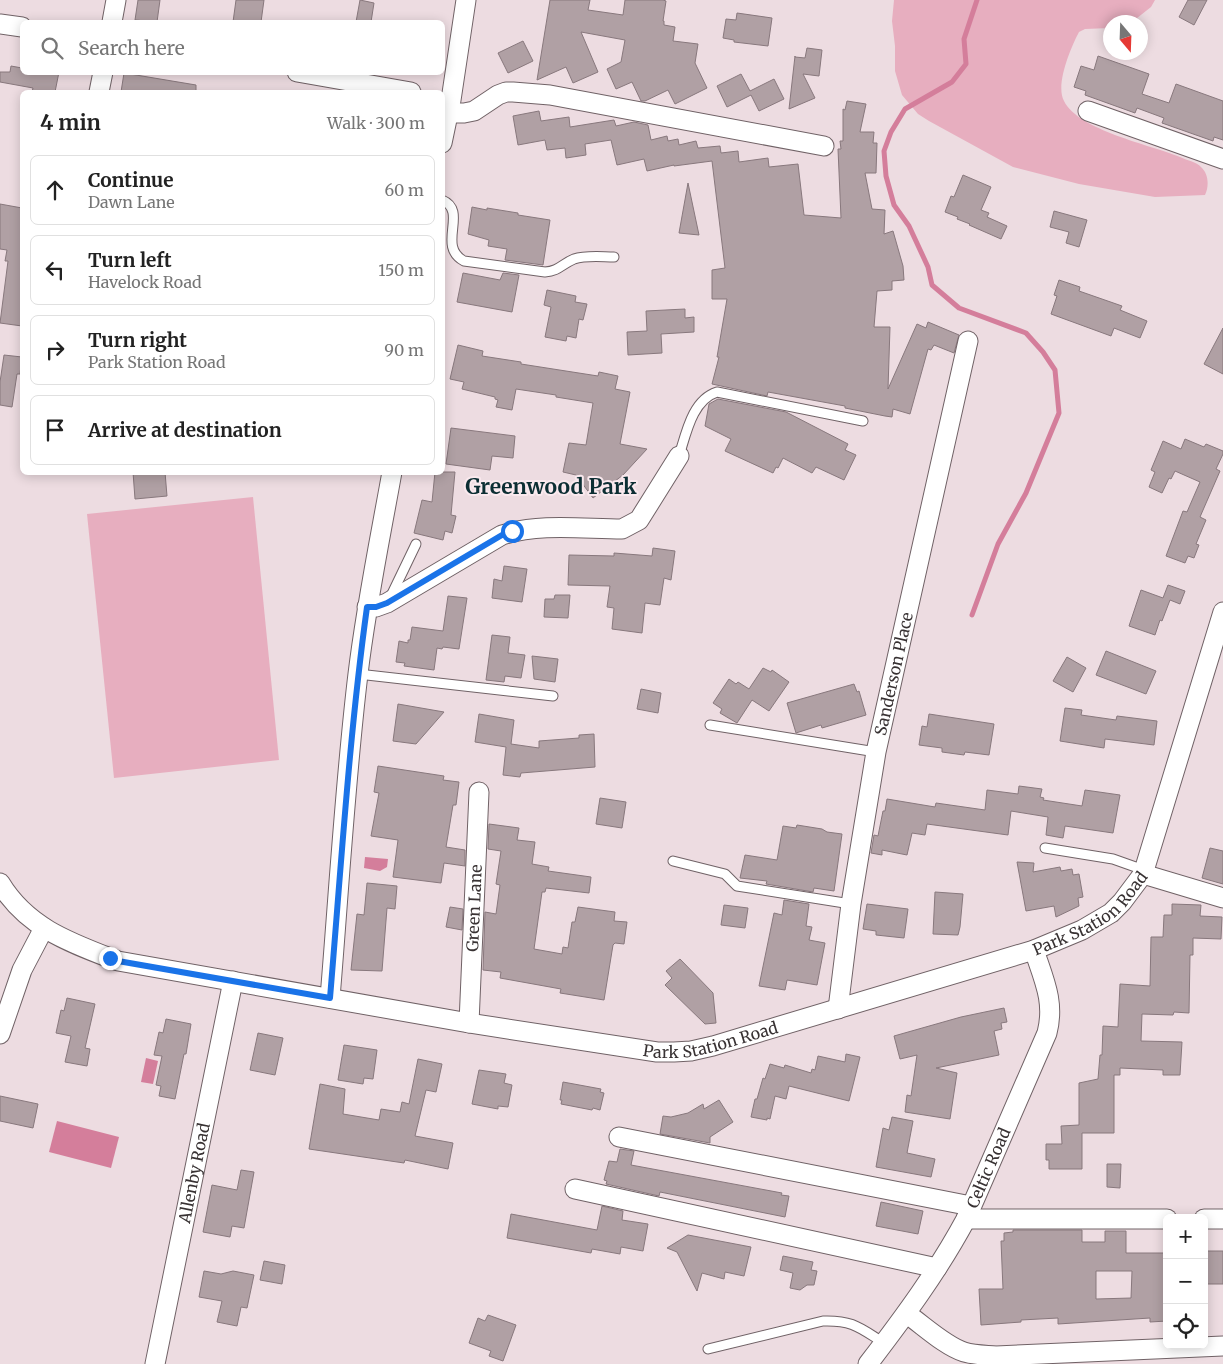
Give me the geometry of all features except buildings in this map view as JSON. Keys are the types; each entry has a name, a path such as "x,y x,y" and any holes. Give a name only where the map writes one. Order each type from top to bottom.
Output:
{"street":[{"path":"112,20 116,0"},
{"path":"445,119 466,0"},
{"path":"0,24 20,27"},
{"path":"99,90 102,75"},
{"path":"314,75 400,90"},
{"path":"447,103 470,113 498,95 513,92 550,95 824,146"},
{"path":"1088,111 1223,159"},
{"name":"Sanderson Place","path":"838,1009 851,904 876,752 968,341"},
{"path":"367,607 376,607 387,603 502,535 512,531 530,528 622,529 628,527 640,520 679,456"},
{"path":"330,998 345,800 358,674 367,607 391,475"},
{"name":"Park Station Road","path":"0,883 8,896 34,922 73,944 118,961 469,1023 657,1052 691,1051 1034,950 1082,930 1111,913 1122,902 1144,872 1223,612"},
{"name":"Green Lane","path":"469,1023 479,792"},
{"path":"1144,872 1223,898"},
{"path":"0,1034 22,970 44,928"},
{"name":"Celtic Road","path":"868,1364 907,1314 937,1268 968,1212 1047,1033 1050,1020 1050,999 1034,950"},
{"name":"Allenby Road","path":"155,1364 233,981"},
{"path":"619,1137 968,1212 1163,1219"},
{"path":"575,1188 937,1268"},
{"path":"1208,1219 1223,1219"},
{"path":"907,1314 952,1346 963,1352 979,1355 1223,1346"}],"lane":[{"path":"445,201 448,202 453,210 452,248 458,258 464,261 545,272 558,270 578,258 614,257"},
{"path":"679,456 689,423 701,402 710,394 717,392 863,421"},
{"path":"387,603 416,544"},
{"path":"358,674 553,696"},
{"path":"710,726 876,752"},
{"path":"1045,848 1113,860 1144,872"},
{"path":"673,861 725,874 737,886 851,904"},
{"path":"708,1349 823,1321 840,1320 853,1324 884,1343"}],"shaded area":[{"path":"894,0 1155,0 1151,7 1141,15 1103,15 1103,28 1085,29 1079,32 1065,66 1061,86 1062,94 1064,101 1072,111 1099,128 1199,165 1207,177 1208,184 1205,195 1155,197 1079,184 1013,167 929,121 918,114 902,95 895,71 892,21"},
{"path":"253,497 279,760 114,778 87,514"},
{"path":"365,857 388,859 387,867 380,871 364,868"},
{"path":"146,1058 158,1061 153,1084 141,1082"},
{"path":"57,1121 119,1137 111,1168 49,1152"}],"waterway":[{"path":"972,615 998,544 1026,493 1059,413 1055,370 1043,352 1026,333 959,308 932,285 928,267 909,226 894,205 886,176 884,151 891,132 905,109 952,82 966,64 964,39 977,0"}],"district":[{"name":"Greenwood Park","path":"551,487"}],"route":[{"path":"110,958 118,961 330,998 345,800 367,607 382,606 502,535 512,531"}]}
